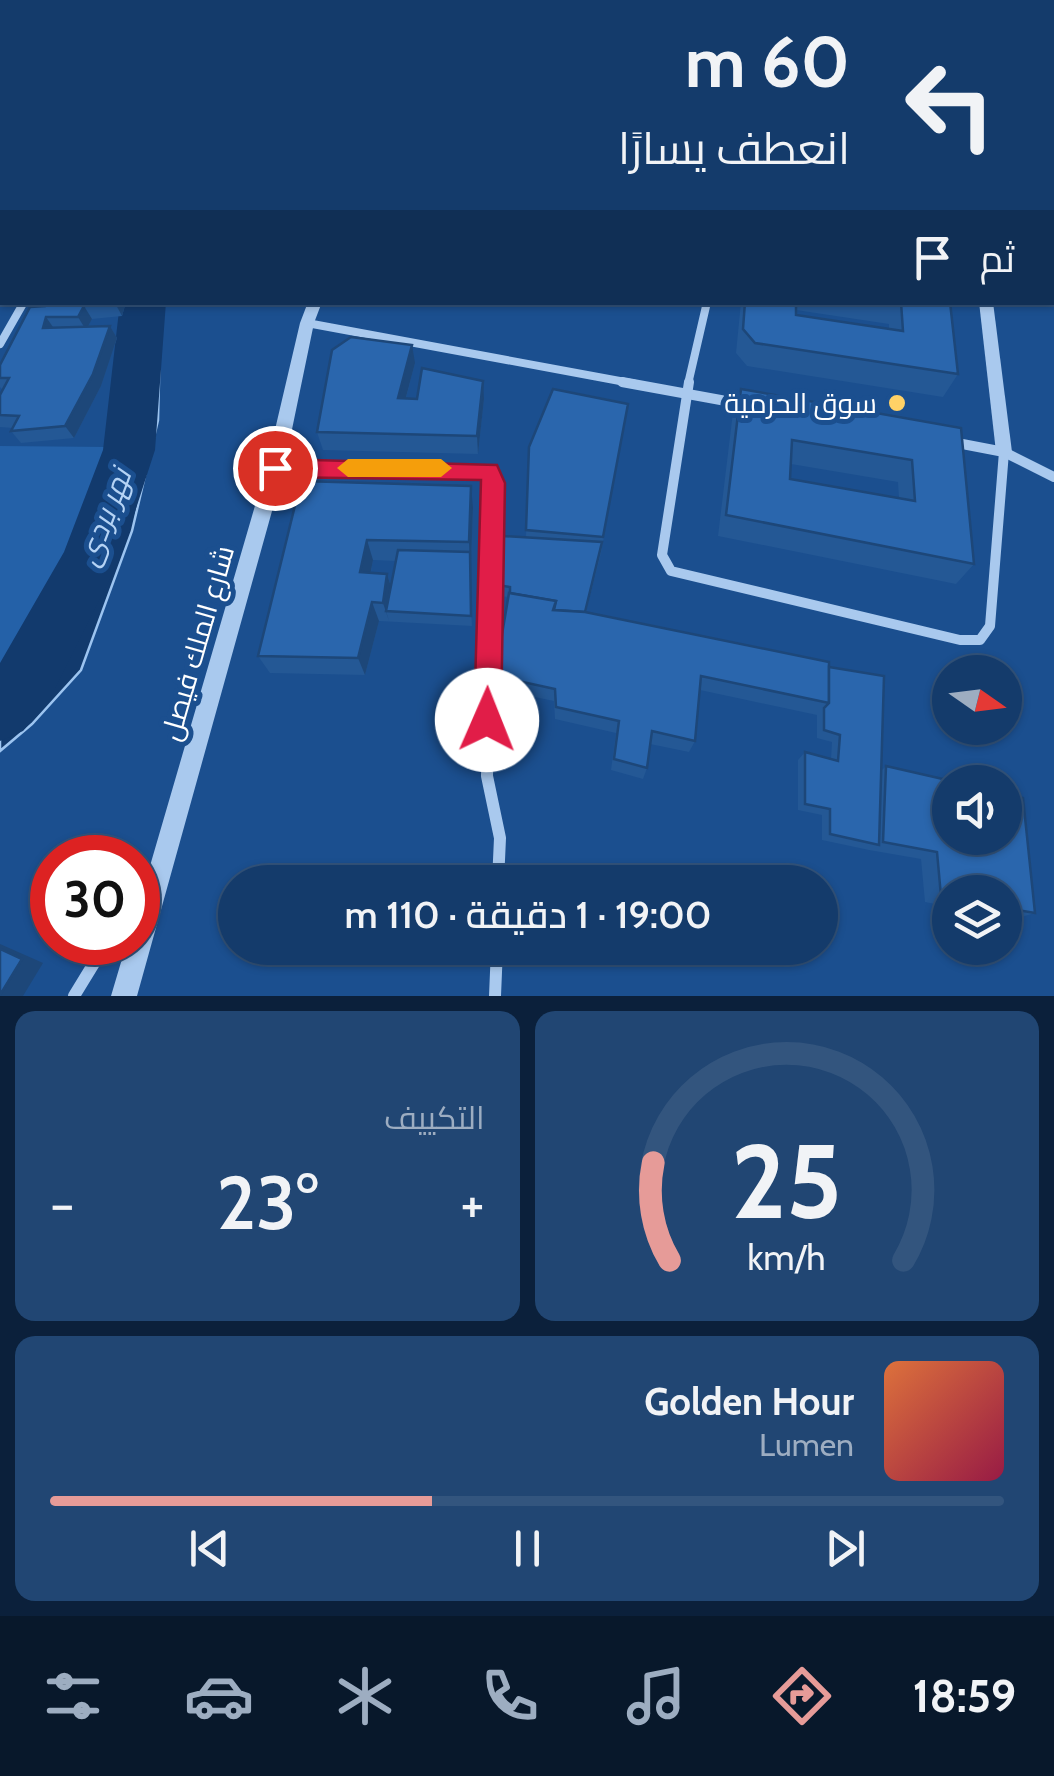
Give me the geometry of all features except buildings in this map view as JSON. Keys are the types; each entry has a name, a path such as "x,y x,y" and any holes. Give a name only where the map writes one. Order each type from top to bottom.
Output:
{"street":[{"path":"0,344 22,305"},
{"name":"شارع الملك فيصل","path":"124,996 275,468 314,305"},
{"path":"706,305 686,394 662,556 671,571 960,640 980,640 990,626 1004,452 986,305"},
{"path":"307,324 761,407"},
{"path":"948,442 1004,452 1054,477"},
{"path":"275,468 489,471 494,483 487,776 500,838 499,865"},
{"path":"160,858 169,843"},
{"path":"74,996 93,965"},
{"path":"495,996 496,965"}],"shaded area":[{"path":"138,305 161,305 158,420 132,531 81,670 32,724 0,751 0,709 23,684 90,562 129,451 115,396"},
{"path":"0,446 108,447 99,502 12,676 0,687"}],"waterway":[{"name":"نهر بردى","path":"0,709 23,684 90,561 129,450 143,305"}],"slow traffic":[{"path":"348,468 441,468"}],"place":[{"name":"سوق الحرمية","path":"897,403"}],"route":[{"path":"275,468 489,471 494,483 487,720"}]}
